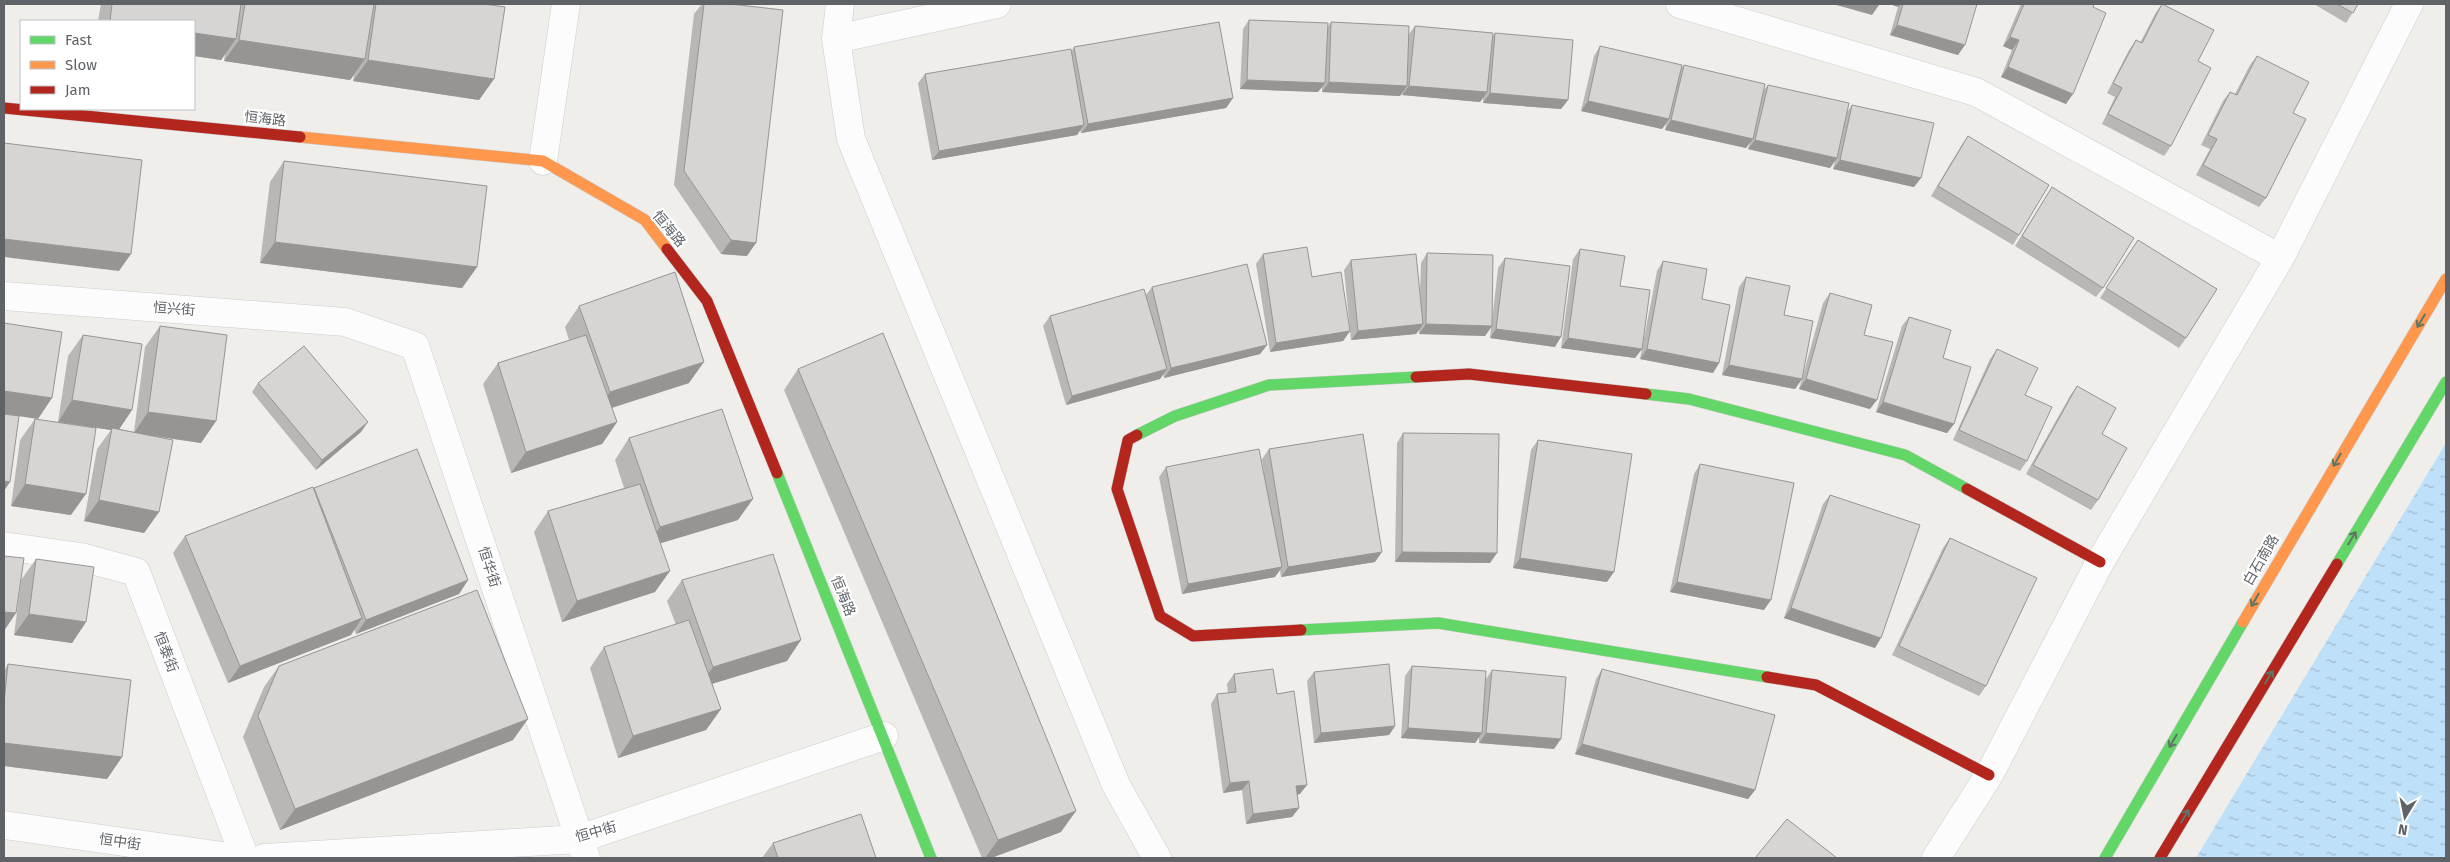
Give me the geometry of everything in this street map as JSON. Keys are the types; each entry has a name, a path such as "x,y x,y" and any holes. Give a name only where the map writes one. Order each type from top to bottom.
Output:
{"street":[{"path":"543,162 566,4"},
{"path":"840,4 836,39 851,139 1116,785 1158,858"},
{"path":"836,39 997,4"},
{"path":"1680,4 1976,92 2280,258"},
{"path":"1936,858 1989,775 2100,562 2280,258 2409,4"},
{"name":"恒海路","path":"4,108 20,110"},
{"name":"恒海路","path":"24,110 543,162 645,220 707,301 884,736 930,858"},
{"name":"白石南路","path":"2105,858 2355,430 2446,279"},
{"name":"恒兴街","path":"4,296 345,322"},
{"name":"恒华街","path":"345,322 415,346 583,849"},
{"path":"1989,775 1816,684 1438,623 1193,636 1160,616 1117,489 1128,440 1175,416 1269,385 1469,374 1689,399 1905,455 2100,562"},
{"path":"2160,858 2446,382"},
{"name":"恒泰街","path":"4,546 82,557 136,572 245,858"},
{"name":"恒中街","path":"264,858 583,849 884,736"},
{"name":"恒中街","path":"4,825 237,858"}],"water":[{"path":"2446,443 2446,858 2196,858"}],"building":[{"path":"112,4 241,4 236,39 195,33 195,20 110,20"},
{"path":"245,4 374,4 365,59 239,40"},
{"path":"376,4 484,4 505,7 494,79 368,60"},
{"path":"704,4 730,4 783,10 756,243 731,240 684,171"},
{"path":"1903,4 1977,4 1965,45 1897,25"},
{"path":"2024,4 2094,4 2093,7 2106,13 2073,94 2008,67 2019,40 2010,37"},
{"path":"2162,4 2214,30 2198,61 2211,68 2171,146 2108,114 2122,88 2113,83 2136,40 2142,43"},
{"path":"2337,4 2358,4 2353,13"},
{"path":"1249,20 1328,23 1325,83 1247,80"},
{"path":"1219,22 1233,98 1088,124 1074,47"},
{"path":"1331,22 1409,26 1407,86 1329,82"},
{"path":"1415,26 1493,33 1487,92 1409,86"},
{"path":"1495,33 1573,40 1568,100 1490,93"},
{"path":"1600,46 1682,65 1669,119 1588,101"},
{"path":"1071,49 1084,125 939,151 925,74"},
{"path":"2257,56 2309,82 2293,113 2306,119 2266,198 2203,165 2217,139 2208,135 2230,92 2237,95"},
{"path":"1684,65 1765,84 1753,139 1671,120"},
{"path":"1768,85 1849,103 1837,158 1755,140"},
{"path":"1852,105 1934,123 1921,178 1840,160"},
{"path":"1968,136 2049,185 2019,235 1938,186"},
{"path":"4,143 142,160 131,254 4,239"},
{"path":"284,161 487,186 477,267 275,242"},
{"path":"2052,187 2134,238 2103,288 2022,236"},
{"path":"2138,240 2217,289 2186,338 2106,288"},
{"path":"1307,247 1312,277 1341,272 1350,331 1276,343 1263,254"},
{"path":"1580,249 1625,256 1620,286 1650,290 1642,349 1568,338"},
{"path":"1427,253 1493,255 1492,326 1426,324"},
{"path":"1416,254 1423,324 1358,331 1351,260"},
{"path":"1505,258 1570,266 1561,337 1496,329"},
{"path":"1663,261 1707,269 1702,299 1730,305 1719,363 1647,349"},
{"path":"1247,264 1267,345 1171,368 1152,287"},
{"path":"675,272 704,362 610,392 579,306"},
{"path":"1746,277 1790,286 1784,315 1813,321 1802,379 1729,365"},
{"path":"1144,289 1167,369 1072,396 1050,316"},
{"path":"1830,293 1872,305 1864,335 1893,342 1877,400 1806,379"},
{"path":"1909,317 1951,330 1943,358 1971,367 1954,424 1883,402"},
{"path":"4,323 62,332 52,398 4,391"},
{"path":"160,326 227,335 216,421 148,412"},
{"path":"883,333 1076,811 998,840 798,369"},
{"path":"83,335 142,344 132,410 72,400"},
{"path":"586,335 617,422 526,452 498,363"},
{"path":"304,346 368,422 322,460 258,383"},
{"path":"1997,349 2038,368 2025,395 2052,407 2027,461 1959,430"},
{"path":"2077,386 2116,408 2102,434 2127,448 2098,500 2033,465"},
{"path":"722,409 753,499 660,527 629,438"},
{"path":"4,414 19,416 10,482 4,481"},
{"path":"35,419 96,428 86,494 25,484"},
{"path":"112,428 173,440 159,512 99,500"},
{"path":"1403,433 1499,434 1497,553 1402,552"},
{"path":"1363,434 1382,552 1288,567 1269,449"},
{"path":"1538,440 1632,454 1614,572 1520,558"},
{"path":"417,449 468,580 366,620 314,488"},
{"path":"1259,449 1282,567 1188,584 1166,467"},
{"path":"1700,464 1794,483 1771,600 1677,582"},
{"path":"640,484 670,571 577,601 548,511"},
{"path":"313,487 362,618 240,666 185,536"},
{"path":"1830,495 1920,525 1881,638 1791,608"},
{"path":"1950,538 2037,578 1986,686 1899,646"},
{"path":"773,554 801,640 713,667 682,580"},
{"path":"4,556 24,558 16,613 4,612"},
{"path":"36,559 94,567 86,622 29,614"},
{"path":"477,590 528,719 295,809 258,716 279,666"},
{"path":"689,620 721,709 633,736 604,647"},
{"path":"8,664 131,680 122,757 4,743 4,702"},
{"path":"1389,664 1395,726 1321,733 1314,672"},
{"path":"1412,666 1486,671 1482,733 1408,728"},
{"path":"1273,669 1277,694 1294,691 1307,785 1296,786 1299,808 1253,814 1249,781 1230,783 1217,694 1236,692 1234,674"},
{"path":"1602,669 1775,715 1755,790 1582,744"},
{"path":"1492,670 1566,677 1561,739 1486,733"},
{"path":"861,814 876,858 778,858 773,843"},
{"path":"1787,819 1837,858 1755,858"}],"traffic: fast":[{"path":"1137,435 1175,416 1269,385 1416,377"},
{"path":"2337,564 2446,382"},
{"path":"1646,394 1689,399 1905,455 1967,489"},
{"path":"777,473 931,858"},
{"path":"2105,858 2243,622"},
{"path":"1301,630 1438,623 1767,677"}],"traffic: slow":[{"path":"300,137 543,161 645,220 667,249"},
{"path":"2243,622 2446,279"}],"traffic: jam":[{"path":"4,108 20,110"},
{"path":"24,110 300,137"},
{"path":"667,249 707,301 777,473"},
{"path":"1416,377 1469,374 1646,394"},
{"path":"1137,435 1128,440 1117,489 1160,616 1193,636 1301,630"},
{"path":"1967,489 2100,562"},
{"path":"2160,858 2337,564"},
{"path":"1767,677 1816,685 1989,775"}]}
